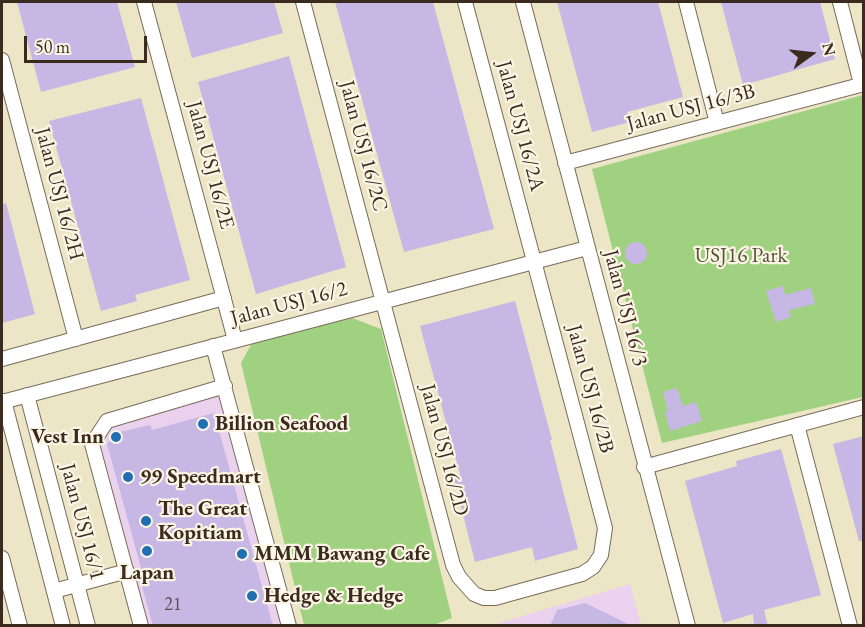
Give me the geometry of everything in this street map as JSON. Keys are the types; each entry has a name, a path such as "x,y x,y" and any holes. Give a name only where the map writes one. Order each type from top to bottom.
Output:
{"street":[{"name":"Jalan USJ 16/2E","path":"144,2 235,340"},
{"name":"Jalan USJ 16/2C","path":"303,2 383,301"},
{"name":"Jalan USJ 16/2A","path":"465,2 534,261"},
{"name":"Jalan USJ 16/3","path":"523,2 644,467 688,626"},
{"path":"686,2 717,123"},
{"path":"840,2 862,84"},
{"name":"Jalan USJ 16/2H","path":"2,60 76,339"},
{"name":"Jalan USJ 16/3B","path":"565,163 862,84"},
{"name":"Jalan USJ 16/2","path":"3,401 587,248"},
{"name":"Jalan USJ 16/2B","path":"484,598 495,598 582,574 593,567 601,555 605,528 534,261"},
{"name":"Jalan USJ 16/2","path":"2,359 224,298"},
{"name":"Jalan USJ 16/2D","path":"383,301 453,565 459,577 474,594 484,598"},
{"path":"213,346 289,626"},
{"path":"141,626 92,444 107,421 225,386"},
{"name":"Jalan USJ 16/1","path":"27,395 88,626"},
{"path":"3,401 63,626"},
{"path":"644,467 864,407"},
{"path":"797,425 850,626"},
{"path":"2,558 20,626"},
{"path":"54,591 127,572"}],"shaded area":[{"path":"221,395 283,625 148,625 99,447 111,426"},
{"path":"630,584 641,625 489,626"}],"green space":[{"name":"USJ16 Park","path":"863,95 863,397 662,443 592,169"},
{"path":"352,318 381,329 452,618 434,625 304,625 241,363 252,343"}],"building":[{"path":"17,2 117,2 135,67 41,92"},
{"path":"176,2 274,2 283,33 192,58"},
{"path":"335,2 433,2 494,229 404,252"},
{"path":"557,2 658,2 683,97 627,112 630,122 592,132"},
{"path":"721,2 820,2 835,59 743,85"},
{"path":"289,56 346,267 256,294 198,82"},
{"path":"141,98 190,280 135,295 137,301 101,311 49,121"},
{"path":"6,203 35,314 2,323 2,204"},
{"path":"636,242 644,245 647,253 644,261 636,264 628,261 625,253 628,245"},
{"path":"783,286 785,295 811,288 815,304 789,310 791,317 776,322 766,291"},
{"path":"515,301 578,549 535,561 532,547 475,562 454,479 461,478 420,326"},
{"path":"677,388 683,406 696,402 702,421 670,431 663,392"},
{"path":"214,413 273,626 153,626 139,576 143,575 107,444 115,433 150,425 152,430"},
{"path":"864,436 864,541 859,541 833,444"},
{"path":"781,449 821,595 764,610 768,626 754,626 753,614 723,623 685,481 737,466 736,461"},
{"path":"585,603 632,626 550,626 557,610"}],"place":[{"name":"Billion Seafood","path":"203,424"},
{"name":"Vest Inn","path":"116,437"},
{"name":"99 Speedmart","path":"128,477"},
{"name":"The Great Kopitiam","path":"146,521"},
{"name":"Lapan","path":"147,551"},
{"name":"MMM Bawang Cafe","path":"242,554"},
{"name":"Hedge & Hedge","path":"252,596"}]}
